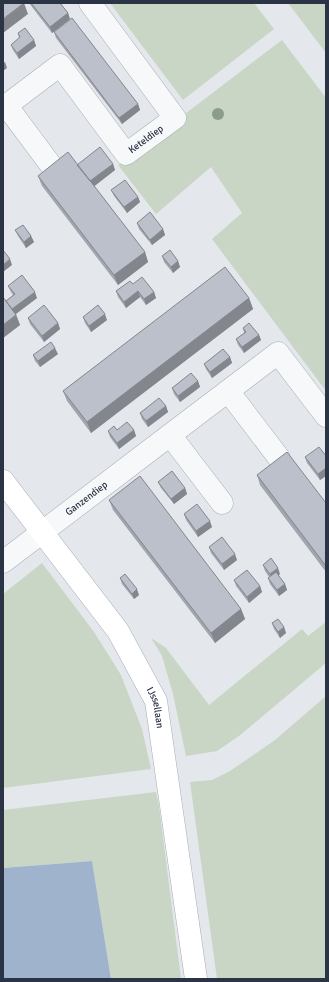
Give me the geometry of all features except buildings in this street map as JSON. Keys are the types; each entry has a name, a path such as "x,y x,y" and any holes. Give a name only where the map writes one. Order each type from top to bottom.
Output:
{"street":[{"name":"Keteldiep","path":"50,164 5,106 60,66 126,154 174,118 90,3"},
{"name":"Ganzendiep","path":"3,562 278,353 326,416"},
{"path":"228,391 279,458"},
{"path":"170,435 222,503"},
{"name":"IJssellaan","path":"3,481 118,631 156,701 196,979"}],"green space":[{"path":"110,3 254,3 274,29 183,100"},
{"path":"288,3 326,3 326,53"},
{"path":"282,40 326,98 326,391 212,239 242,213 211,167 156,214 118,165"},
{"path":"42,563 94,632 121,675 142,729 151,769 3,788 3,594"},
{"path":"326,622 326,663 239,736 217,751 186,756 173,694 162,656 151,638 166,648 209,705 302,629 308,636"},
{"path":"326,696 326,979 217,979 190,782 212,780 230,771 275,740"},
{"path":"156,792 181,979 111,979 92,861 3,868 3,810"}],"water":[{"path":"92,861 111,979 3,979 3,868"}]}
